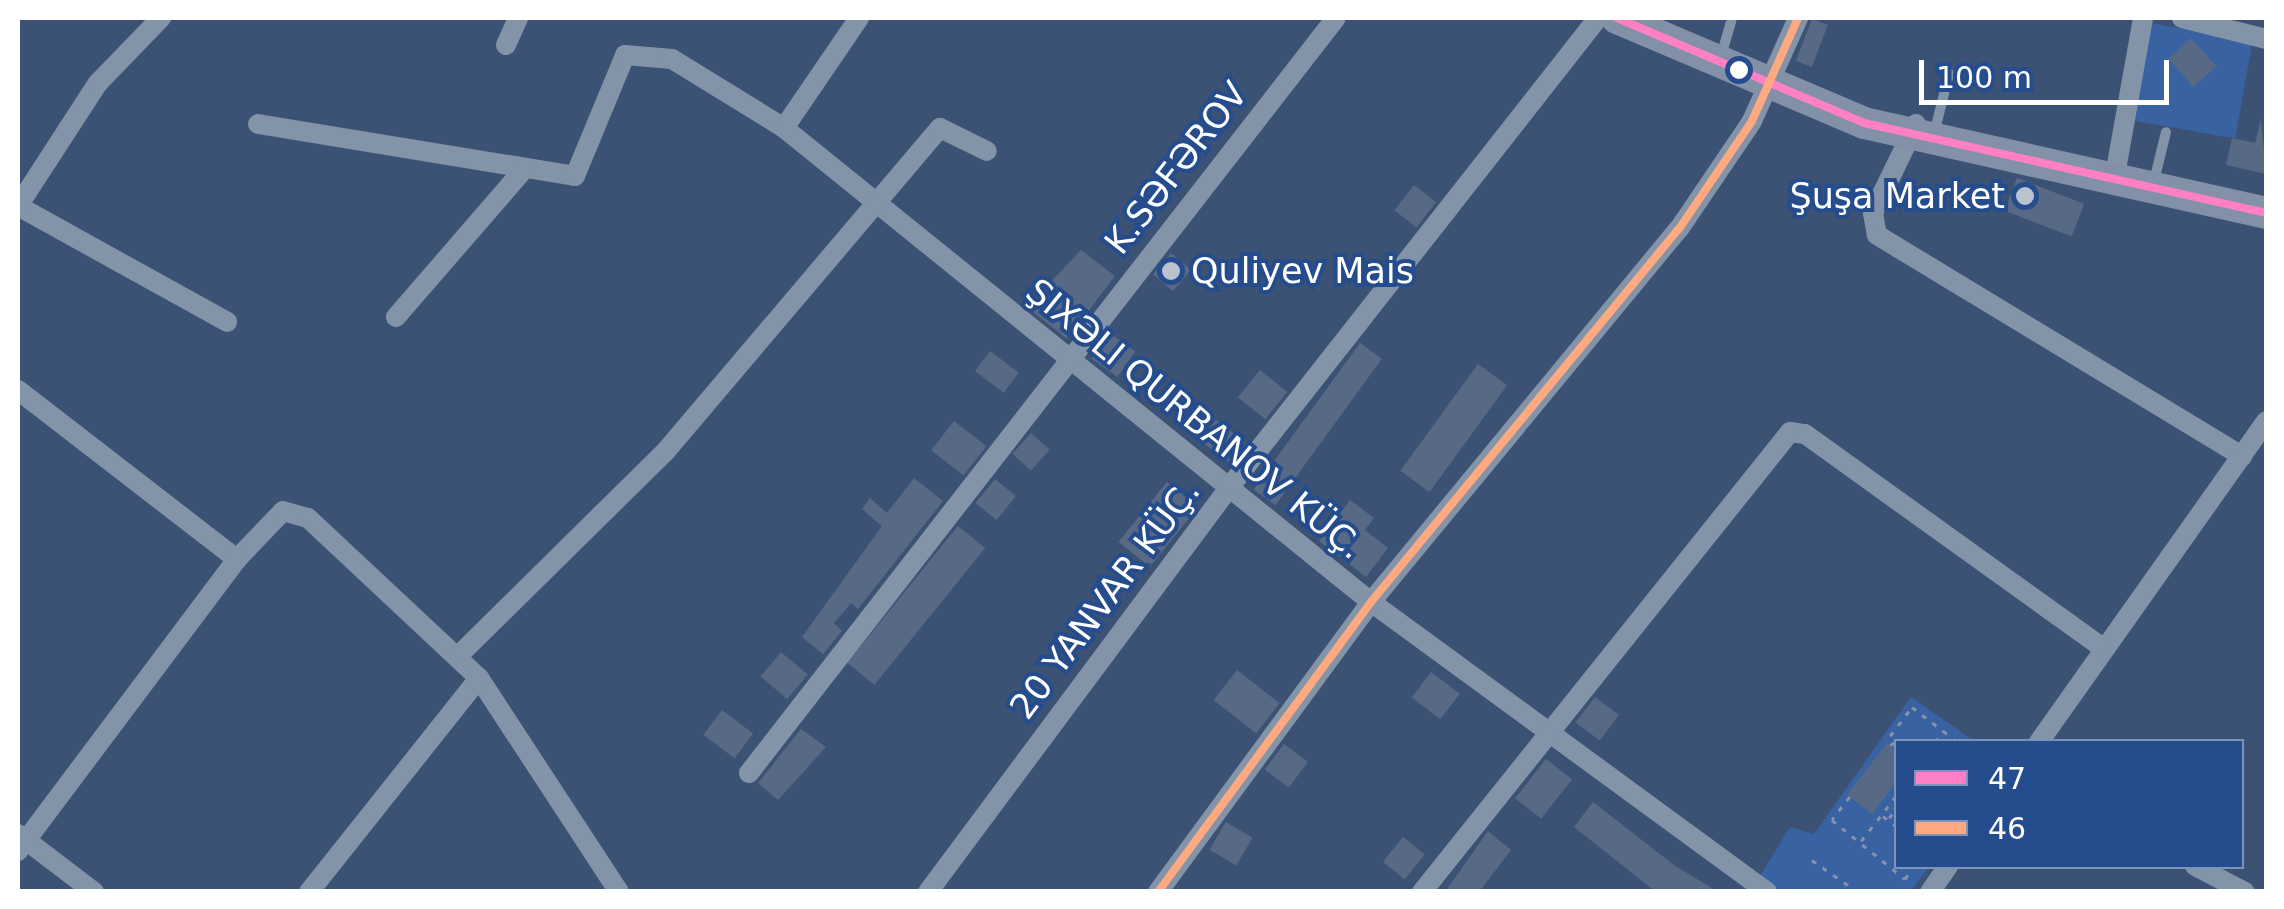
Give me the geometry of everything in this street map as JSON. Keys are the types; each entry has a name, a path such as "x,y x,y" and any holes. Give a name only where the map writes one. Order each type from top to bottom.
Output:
{"main road":[{"path":"1617,18 1771,83 1921,128 2266,213"},
{"path":"1649,18 1722,53 1771,83"},
{"path":"2116,173 2156,173 2266,196"}],"street":[{"path":"161,18 98,83 18,206 227,322"},
{"path":"506,45 518,18"},
{"path":"784,128 860,18"},
{"name":"K.SƏFƏROV","path":"749,773 1067,359 1336,18"},
{"name":"20 YANVAR KÜÇ.","path":"928,892 1231,485 1598,18"},
{"path":"1158,892 1371,602 1679,230 1771,83 1798,18"},
{"path":"2116,173 2143,18"},
{"path":"2182,18 2266,38"},
{"path":"258,124 575,176 625,55 638,50 672,59 784,128 1067,359 1231,485 1371,602 1767,892"},
{"path":"460,656 665,452 940,128 987,151"},
{"path":"1921,128 1873,213 1877,235 2242,456"},
{"path":"396,317 525,168"},
{"path":"18,390 237,559"},
{"path":"2041,739 2266,421"},
{"path":"1422,892 1790,432 1805,434 2104,649"},
{"path":"94,892 20,842 237,559 283,512 295,511 460,656 479,678 619,892"},
{"path":"309,892 479,678"},
{"path":"1930,892 1946,869"},
{"path":"2201,869 2245,892"}],"lane":[{"path":"1722,53 1732,18"},
{"path":"1921,128 1949,74"},
{"path":"2156,173 2166,132"}],"path":[{"path":"1890,745 1891,737 1912,707 1954,739"},
{"path":"1938,739 1944,731"},
{"path":"1850,797 1832,820 1905,878 1911,869"},
{"path":"1860,842 1894,799"},
{"path":"1888,820 1894,812"},
{"path":"1882,815 1894,824"},
{"path":"1812,860 1858,892"}],"shaded area":[{"path":"2150,23 2252,41 2235,139 2133,120"},
{"path":"1911,697 1971,739 1894,739 1894,869 1928,869 1911,891 1781,891 1760,876 1790,827 1814,834"}],"building":[{"path":"1812,19 1828,25 1812,67 1796,61"},
{"path":"2191,38 2216,66 2193,87 2168,59"},
{"path":"2261,119 2266,174 2226,165 2232,138 2255,143"},
{"path":"2017,178 2084,204 2072,236 2004,211"},
{"path":"1414,185 1436,202 1416,227 1394,210"},
{"path":"1081,250 1115,276 1067,339 1027,307"},
{"name":"Quliyev Mais","path":"1171,253 1191,270 1173,291 1153,274"},
{"path":"1109,333 1135,351 1117,377 1091,358"},
{"path":"1360,343 1382,359 1275,505 1254,489"},
{"path":"990,351 1019,373 1004,393 975,371"},
{"path":"1478,364 1507,385 1430,492 1400,471"},
{"path":"1260,370 1287,392 1265,419 1238,397"},
{"path":"1216,420 1244,441 1228,462 1200,441"},
{"path":"954,421 986,446 964,475 931,450"},
{"path":"1031,433 1050,450 1031,471 1012,454"},
{"path":"914,478 943,501 858,609 851,603 834,623 842,631 823,654 802,637 882,526 862,509 870,498 887,513"},
{"path":"995,479 1016,496 996,520 975,503"},
{"path":"1167,482 1198,507 1150,567 1119,542"},
{"path":"1350,500 1374,518 1365,530 1388,548 1366,577 1319,541"},
{"path":"958,526 985,548 874,685 847,663"},
{"path":"781,652 808,674 787,699 760,677"},
{"path":"1237,670 1280,703 1256,733 1214,700"},
{"path":"1431,672 1460,694 1440,719 1412,698"},
{"path":"1595,697 1619,715 1600,741 1576,723"},
{"path":"722,710 753,733 734,758 703,735"},
{"path":"801,729 826,747 778,800 758,783"},
{"path":"1887,743 1894,748 1894,785 1872,814 1847,795"},
{"path":"1284,744 1308,762 1289,788 1265,770"},
{"path":"1546,759 1572,779 1541,819 1515,798"},
{"path":"1593,802 1674,865 1718,892 1656,892 1574,827"},
{"path":"1226,822 1253,838 1236,865 1210,849"},
{"path":"1488,831 1511,850 1479,892 1445,892"},
{"path":"1403,837 1425,855 1405,879 1383,862"}],"transit line":[{"name":"47","path":"1617,18 1864,123 2266,213"},
{"name":"46","path":"1158,892 1371,602 1679,229 1752,121 1798,18"}],"place":[{"name":"Şuşa Market","path":"2025,196"},
{"name":"Quliyev Mais","path":"1171,271"}]}
